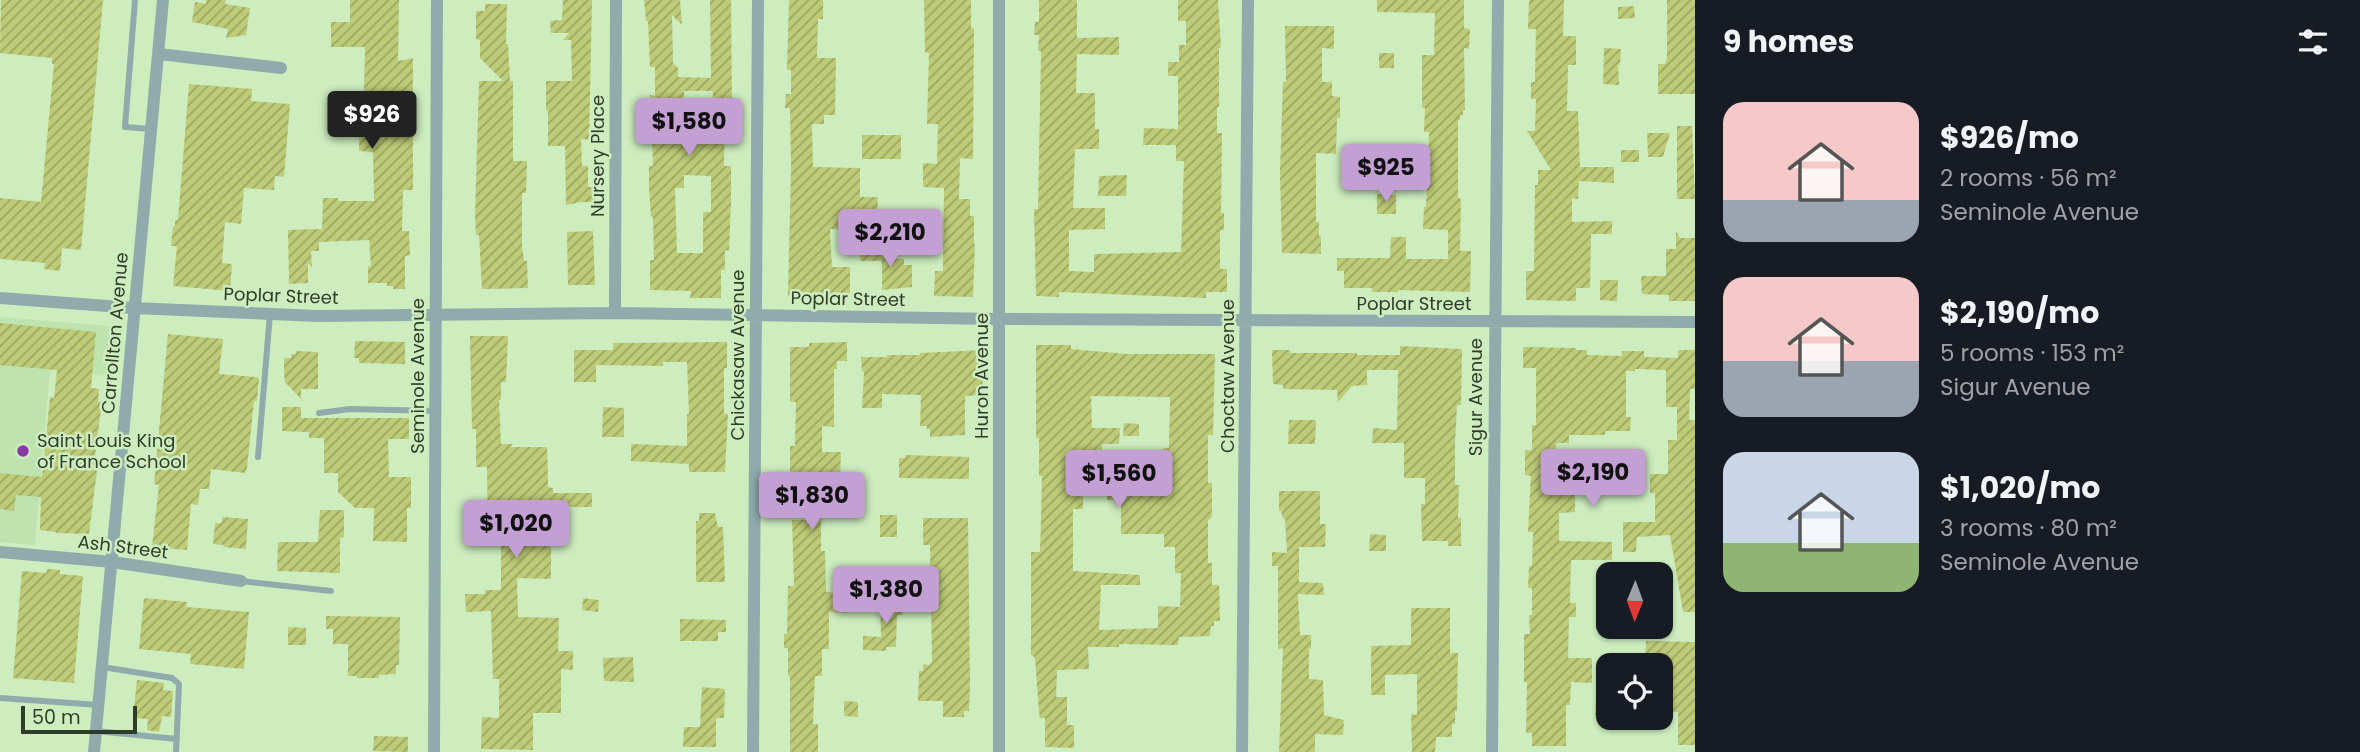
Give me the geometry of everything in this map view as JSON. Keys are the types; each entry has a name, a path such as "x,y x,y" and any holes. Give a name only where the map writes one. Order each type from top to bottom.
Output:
{"street":[{"name":"Carrollton Avenue","path":"94,752 163,0"},
{"name":"Seminole Avenue","path":"434,752 438,0"},
{"name":"Nursery Place","path":"615,313 616,0"},
{"name":"Chickasaw Avenue","path":"753,752 758,0"},
{"name":"Huron Avenue","path":"999,0 999,752"},
{"name":"Choctaw Avenue","path":"1242,752 1248,0"},
{"name":"Sigur Avenue","path":"1492,752 1498,0"},
{"path":"159,54 281,68"},
{"name":"Poplar Street","path":"0,298 134,308 317,316 615,313 999,319 1695,322"},
{"name":"Ash Street","path":"0,552 112,562 241,581"}],"lane":[{"path":"135,0 125,127 151,129"},
{"path":"258,457 270,314"},
{"path":"319,413 350,409 436,411"},
{"path":"241,581 331,591"},
{"path":"102,667 172,678 179,684 176,752"},
{"path":"0,698 99,705"},
{"path":"96,731 177,739"}],"shaded area":[{"path":"0,317 121,327 116,376 50,370 35,545 0,542"}],"building":[{"path":"1,0 103,0 81,250 62,248 60,271 44,269 45,263 0,259 0,198 41,202 54,64 52,58 0,53"},
{"path":"206,0 226,0 225,4 250,8 246,35 226,38 228,29 192,22 195,2 206,4"},
{"path":"350,0 399,0 398,61 413,58 413,190 403,190 402,231 409,231 410,255 405,256 405,289 393,289 393,286 387,286 387,283 368,283 368,266 371,266 369,240 319,242 319,251 311,251 312,267 308,263 308,283 289,284 288,230 322,229 323,198 338,198 338,201 374,201 373,152 359,151 360,92 364,92 365,47 331,47 331,22 350,22"},
{"path":"563,0 592,0 589,140 581,139 582,166 588,166 588,187 594,187 597,202 566,205 565,146 548,146 546,111 546,81 572,81 571,40 563,40 569,33 551,33 550,21 562,20"},
{"path":"644,0 680,0 682,25 672,15 673,63 678,68 678,77 711,78 710,0 731,0 732,110 725,110 724,166 731,166 731,202 729,251 725,250 725,270 721,270 721,298 690,298 691,291 650,290 650,260 654,260 649,188 649,166 653,166 652,138 649,138 650,95 655,96 655,67 650,67","holes":["684,91 713,91 712,116 684,116","684,175 711,176 711,212 703,212 703,253 677,253 675,188 684,188"]},
{"path":"789,0 823,0 823,19 818,19 817,58 836,58 835,115 824,115 824,124 812,124 813,167 860,168 860,197 878,197 877,218 846,216 846,230 830,229 832,267 850,267 850,297 788,296 791,167 790,108 785,108 786,94 791,94 791,70 787,70"},
{"path":"924,0 971,0 971,28 974,28 973,159 960,158 959,199 970,199 970,216 974,216 973,297 934,296 935,271 943,271 944,188 923,187 923,163 937,164 938,124 927,124 929,53 925,52"},
{"path":"1039,0 1077,0 1077,38 1119,37 1119,55 1077,54 1076,93 1095,93 1095,129 1099,129 1099,149 1075,149 1073,208 1105,208 1105,229 1069,230 1069,271 1094,272 1094,254 1181,252 1184,161 1176,161 1176,145 1143,145 1144,128 1178,129 1178,76 1168,76 1168,62 1179,62 1179,45 1186,45 1186,21 1178,21 1178,0 1218,0 1221,48 1217,133 1222,133 1221,213 1224,213 1224,230 1220,230 1220,269 1227,269 1227,292 1206,292 1206,298 1059,292 1059,297 1036,296 1034,209 1038,209 1041,51 1038,51 1039,35 1034,35 1035,22 1039,22"},
{"path":"1377,0 1464,0 1464,28 1470,29 1469,49 1464,48 1465,110 1458,120 1458,198 1461,199 1460,251 1471,251 1470,292 1372,292 1372,288 1344,288 1344,271 1337,271 1337,258 1390,258 1391,237 1406,237 1406,259 1448,259 1448,230 1423,229 1429,132 1424,132 1422,55 1434,55 1435,13 1377,12"},
{"path":"1529,0 1564,0 1563,36 1576,36 1576,65 1568,65 1567,111 1578,111 1580,167 1614,167 1614,183 1579,181 1578,199 1572,198 1572,222 1612,221 1612,234 1591,234 1590,288 1576,288 1576,301 1526,300 1526,271 1534,271 1535,185 1538,185 1538,170 1551,170 1527,131 1535,131 1536,99 1531,99 1531,82 1535,82 1536,29 1528,29"},
{"path":"1667,0 1695,0 1695,94 1658,94 1658,64 1665,64 1667,59"},
{"path":"485,4 507,4 506,44 510,81 513,81 513,161 527,161 526,193 522,193 522,246 524,261 527,261 528,288 482,289 475,215 479,81 503,81 480,58 480,40 476,39 476,11 485,11"},
{"path":"1634,6 1635,18 1618,19 1618,7"},
{"path":"1285,26 1334,26 1334,49 1322,48 1322,82 1332,82 1332,96 1340,97 1340,118 1337,118 1336,154 1316,153 1316,222 1319,222 1321,254 1282,253 1280,172 1283,82 1286,82"},
{"path":"1604,48 1621,49 1618,65 1619,85 1603,84"},
{"path":"1379,53 1394,53 1394,68 1379,68"},
{"path":"189,84 252,89 251,101 290,104 284,177 275,176 274,190 244,188 241,224 225,222 222,263 232,264 230,291 173,286 177,246 171,246 173,226 175,227 175,220 178,220"},
{"path":"1677,126 1692,126 1695,199 1677,199"},
{"path":"1647,133 1670,133 1663,157 1648,157"},
{"path":"862,135 901,135 901,159 862,159"},
{"path":"1621,150 1639,150 1639,162 1621,162"},
{"path":"1127,175 1126,196 1098,196 1099,176"},
{"path":"1377,194 1396,195 1396,214 1377,214"},
{"path":"593,231 595,285 568,285 567,232"},
{"path":"1676,231 1680,238 1695,238 1695,301 1669,301 1669,295 1642,294 1641,276 1666,276 1666,249 1676,249"},
{"path":"860,248 888,249 888,259 904,259 904,265 912,265 912,287 882,290 882,261 860,261"},
{"path":"1600,280 1618,280 1617,301 1600,300"},
{"path":"0,323 96,332 91,388 99,389 98,402 102,402 89,534 40,530 41,497 16,495 14,511 0,509 0,473 42,477 50,397 54,398 57,370 0,365"},
{"path":"168,334 223,339 219,374 259,379 245,473 211,469 209,489 200,489 198,505 191,504 187,550 152,547 159,485 154,484"},
{"path":"470,336 508,336 506,382 501,382 499,400 501,444 513,444 510,447 547,447 548,487 553,488 553,493 592,493 592,507 545,507 545,536 548,536 551,547 551,579 517,578 518,617 559,618 558,651 573,651 573,670 561,669 561,713 533,713 533,750 481,749 482,717 499,718 499,679 493,679 491,611 466,612 465,594 485,594 485,590 501,590 501,541 488,541 487,467 476,467 476,429 472,429"},
{"path":"355,341 405,342 405,364 359,363 359,358 354,358"},
{"path":"727,342 727,368 724,368 724,414 728,414 725,472 689,472 689,464 631,461 631,444 687,446 687,362 663,362 663,366 596,365 596,382 574,382 574,350 613,350 613,343"},
{"path":"847,342 847,361 837,361 837,369 834,369 834,427 822,426 822,452 841,452 840,479 851,480 850,498 845,498 845,510 821,510 821,551 825,551 826,592 848,593 847,613 829,612 829,649 822,649 822,676 815,676 813,724 818,724 818,752 790,752 790,676 784,634 787,634 788,586 794,586 792,520 808,520 808,490 790,490 790,446 795,446 796,402 790,402 790,347 809,347 809,343"},
{"path":"1036,345 1071,345 1071,349 1127,354 1215,354 1213,435 1208,435 1208,483 1212,483 1212,516 1208,521 1208,563 1212,563 1212,585 1219,585 1220,621 1214,621 1210,636 1179,637 1178,645 1119,644 1119,647 1088,647 1089,669 1057,670 1056,697 1067,697 1067,725 1074,725 1074,748 1045,747 1045,718 1040,718 1035,658 1031,654 1031,552 1040,552 1042,476 1039,476 1039,438 1036,438","holes":["1091,396 1170,397 1169,448 1163,448 1163,461 1153,461 1152,494 1122,494 1122,483 1107,483 1107,500 1121,501 1121,534 1164,534 1164,547 1175,547 1175,573 1181,573 1180,607 1158,606 1158,628 1099,630 1101,585 1140,585 1140,575 1073,571 1073,509 1083,509 1083,460 1102,460 1102,444 1119,444 1120,428 1092,428"]},
{"path":"1400,346 1462,349 1461,405 1457,405 1455,443 1455,485 1459,485 1461,546 1448,546 1448,541 1422,541 1421,504 1425,504 1425,478 1404,478 1404,443 1372,443 1373,428 1397,430 1398,370 1367,370 1367,385 1352,386 1338,402 1337,390 1283,389 1283,385 1273,384 1272,350 1290,350 1290,353 1400,355"},
{"path":"1523,347 1576,348 1587,350 1587,355 1622,356 1622,351 1644,351 1644,357 1678,358 1678,350 1695,350 1695,389 1690,389 1689,420 1695,420 1695,612 1683,612 1670,535 1637,537 1636,552 1623,552 1623,522 1655,522 1655,493 1650,493 1650,474 1668,474 1668,440 1677,440 1677,407 1666,407 1666,370 1626,371 1626,417 1631,417 1630,431 1605,431 1605,435 1569,435 1569,443 1556,443 1555,490 1575,492 1575,512 1559,513 1559,541 1612,542 1612,560 1571,560 1570,603 1576,603 1576,617 1569,617 1568,658 1592,658 1592,683 1571,682 1570,705 1566,705 1566,746 1532,746 1532,733 1526,733 1524,634 1530,634 1529,615 1532,615 1532,588 1528,588 1533,532 1528,532 1531,476 1525,475 1525,450 1532,450 1532,425 1536,425 1536,368 1523,368"},
{"path":"984,350 982,395 965,396 965,435 930,437 930,429 920,426 921,395 882,394 882,408 862,408 864,372 861,357"},
{"path":"296,351 318,352 318,389 301,389 301,399 285,382 284,374 284,358 291,358 291,354 296,354"},
{"path":"282,407 301,407 301,418 409,418 409,439 388,439 389,477 411,477 407,542 373,541 374,508 355,508 338,492 338,473 324,473 324,438 309,438 309,432 282,431"},
{"path":"603,407 624,408 624,437 602,437"},
{"path":"1289,420 1316,420 1315,444 1288,444"},
{"path":"1124,423 1139,424 1139,436 1123,436"},
{"path":"905,455 969,457 969,479 899,478 899,458 905,458"},
{"path":"1279,491 1320,491 1320,524 1326,524 1325,547 1299,547 1299,582 1323,583 1324,595 1298,594 1300,635 1311,635 1309,679 1323,680 1324,715 1344,720 1343,735 1315,734 1315,752 1279,752 1283,648 1278,649 1278,566 1272,566 1272,552 1287,553 1285,519 1279,511"},
{"path":"320,510 344,510 344,537 340,538 340,573 277,571 278,542 318,542"},
{"path":"699,513 715,513 718,527 723,527 725,582 696,582 696,521 699,521"},
{"path":"880,515 897,515 897,537 880,537"},
{"path":"222,517 248,519 246,549 213,544 215,523 222,523"},
{"path":"923,518 968,518 970,685 969,711 964,711 964,717 943,717 943,701 918,701 919,671 923,671 923,664 929,665 932,662 930,545 923,545"},
{"path":"1370,534 1386,535 1386,551 1369,551"},
{"path":"47,569 60,570 60,574 83,576 74,683 13,678 22,571 46,573"},
{"path":"144,598 187,602 186,607 249,612 244,669 190,664 191,654 139,649"},
{"path":"583,598 599,600 598,612 582,610"},
{"path":"880,598 903,598 903,615 897,615 896,647 886,647 886,651 863,650 863,636 881,637"},
{"path":"1411,608 1450,608 1450,653 1458,653 1457,711 1455,724 1452,724 1452,737 1436,737 1435,752 1412,752 1411,714 1417,715 1417,674 1385,675 1385,695 1371,695 1371,646 1411,645"},
{"path":"326,616 400,617 399,665 396,665 396,674 379,675 379,678 348,676 348,644 333,644 333,629 326,629"},
{"path":"680,619 726,620 726,632 718,632 718,641 680,641"},
{"path":"288,627 306,628 306,645 288,645"},
{"path":"1646,641 1695,642 1695,745 1678,745 1678,712 1673,712 1673,653 1646,653"},
{"path":"633,657 634,682 604,681 603,658"},
{"path":"137,680 164,683 163,690 173,691 171,717 162,716 159,732 147,730 148,719 133,718"},
{"path":"702,687 725,689 724,718 716,718 716,747 683,747 684,727 700,727"},
{"path":"844,701 858,702 858,717 844,716"},
{"path":"374,736 408,737 408,752 373,751"}],"place":[{"name":"Saint Louis King of France School","path":"23,451"}]}
